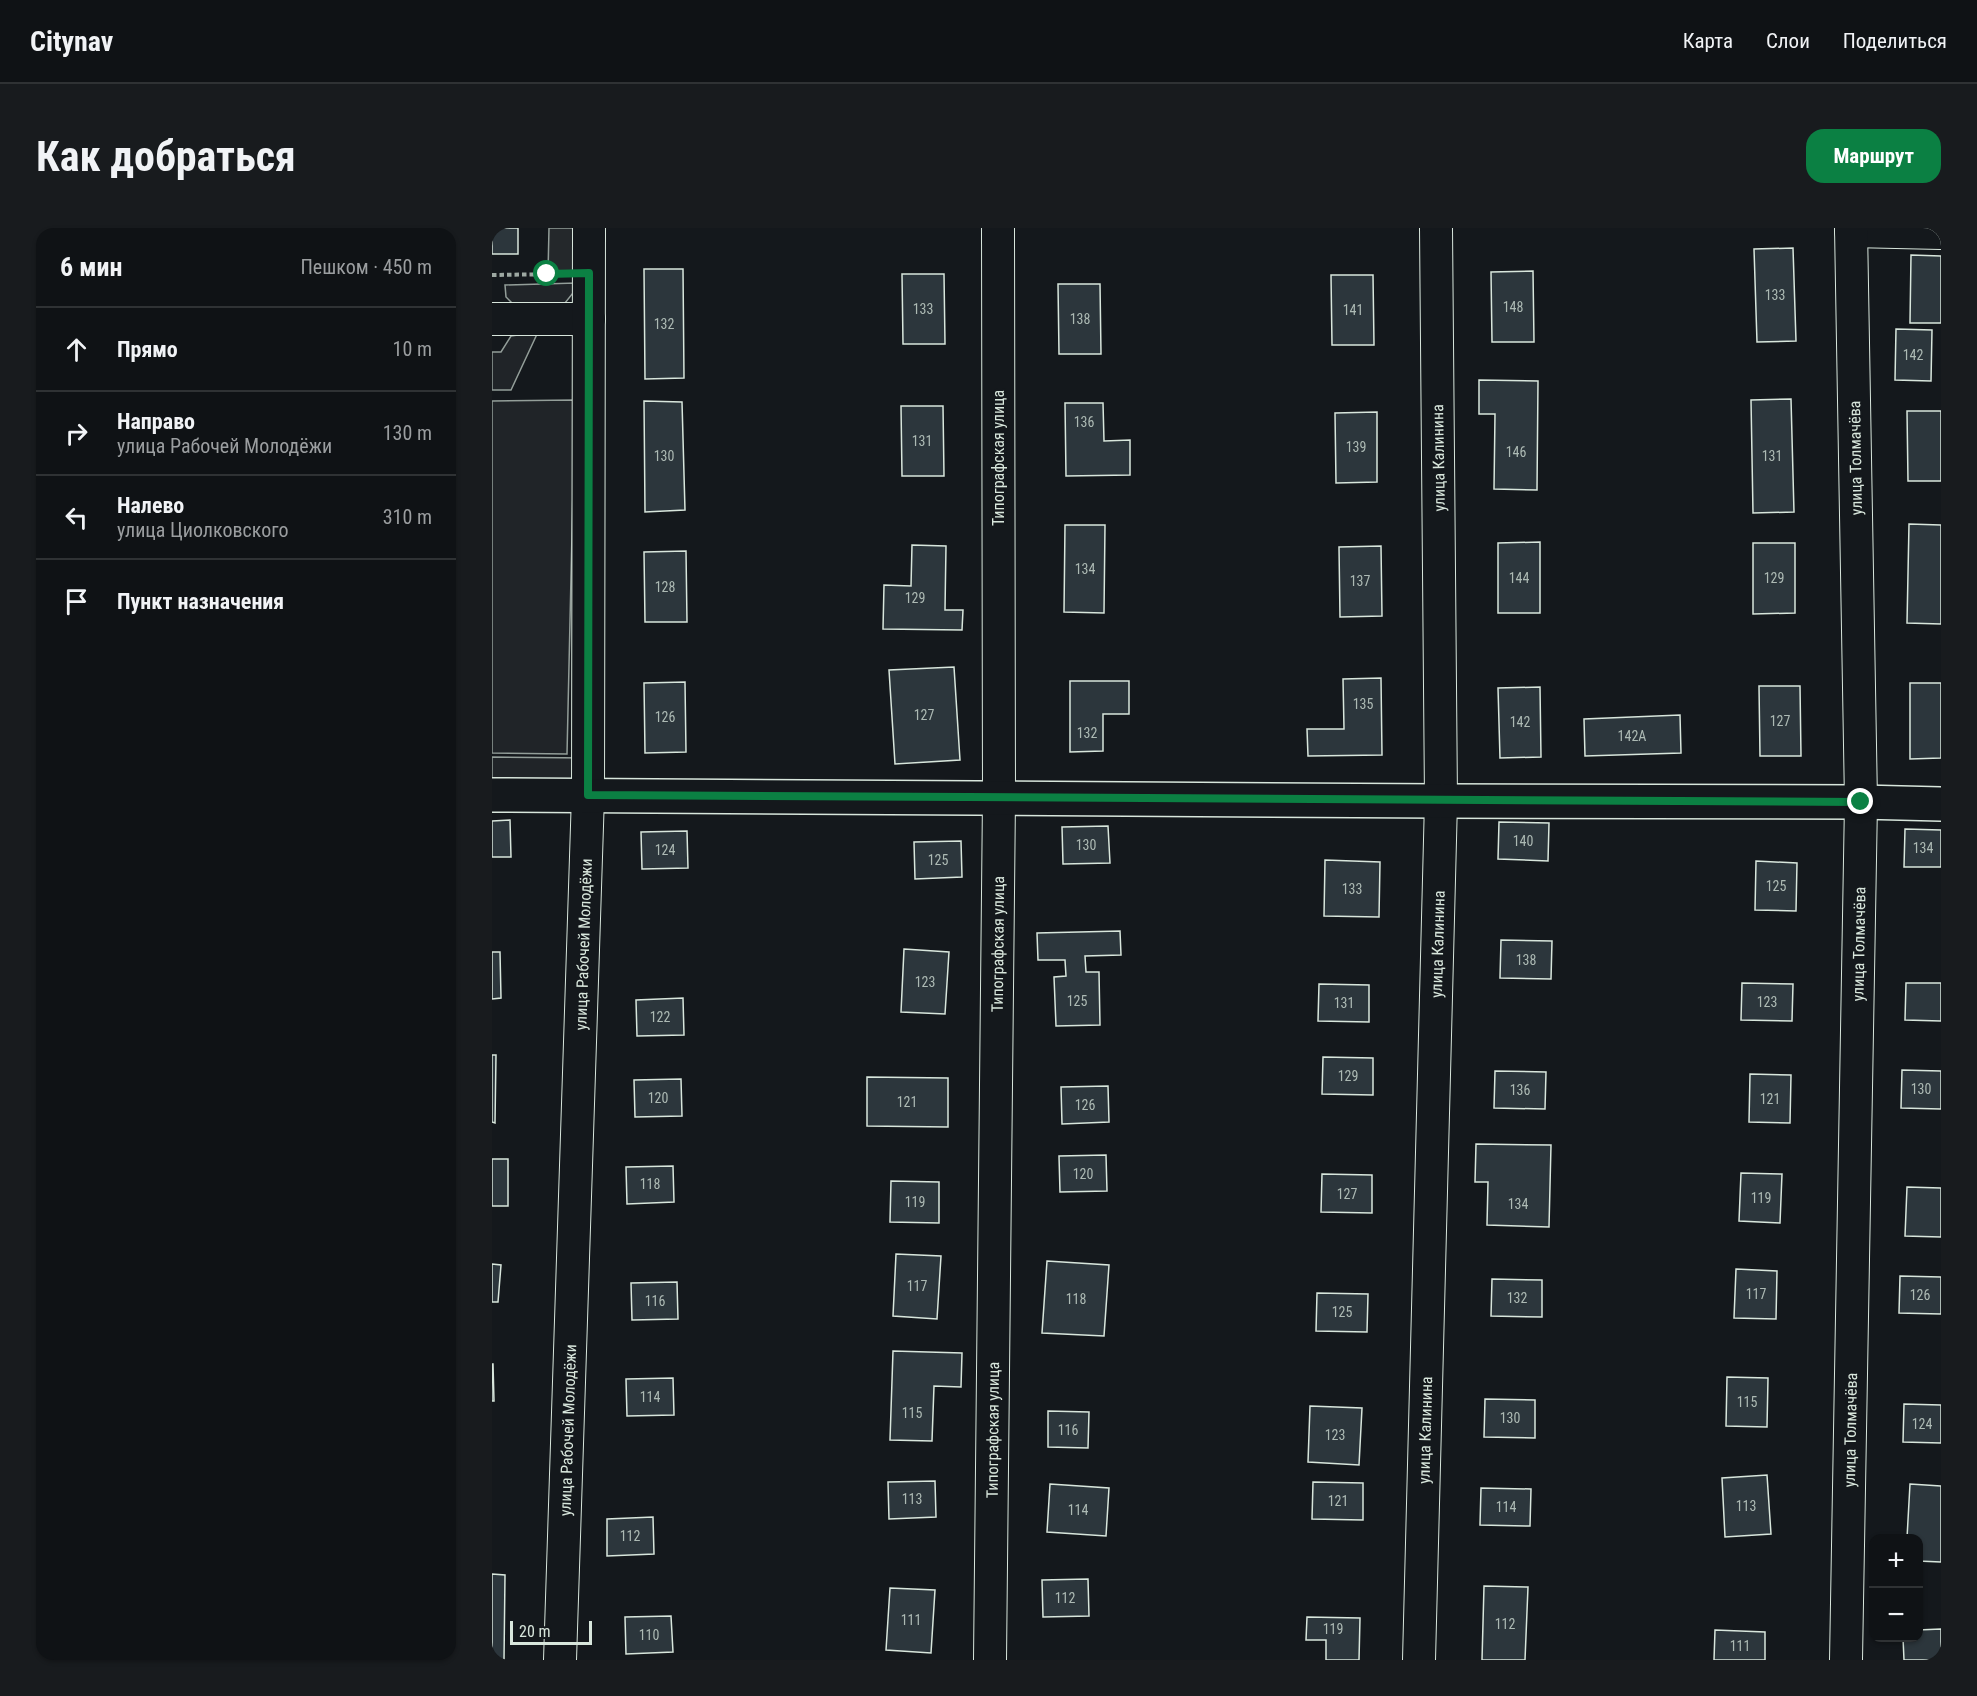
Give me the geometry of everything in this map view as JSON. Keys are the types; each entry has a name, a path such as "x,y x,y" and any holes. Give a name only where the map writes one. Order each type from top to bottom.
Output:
{"main road":[{"path":"492,795 1941,804"}],"street":[{"name":"улица Рабочей Молодёжи","path":"560,1660 588,795 589,228"},
{"name":"Типографская улица","path":"990,1660 999,797 998,228"},
{"name":"улица Калинина","path":"1419,1660 1441,801 1436,228"},
{"path":"1851,230 1941,233"},
{"name":"улица Толмачёва","path":"1846,1660 1861,802 1851,230"},
{"path":"492,319 589,319"}],"path":[{"path":"492,275 589,273"}],"shaded area":[{"path":"549,228 579,228 578,273 548,273"},
{"path":"576,283 573,293 561,308 517,308 506,297 505,285"},
{"path":"538,332 511,390 492,390 492,352 501,352 511,336"},
{"path":"575,400 567,754 492,753 492,401"},
{"path":"492,757 588,758 588,795 492,795"}],"building":[{"path":"492,228 518,228 518,254 492,254"},
{"path":"1793,248 1796,341 1757,342 1754,249"},
{"path":"1911,255 1941,256 1941,323 1910,323"},
{"path":"644,269 683,269 684,378 645,379"},
{"path":"1533,271 1534,342 1492,342 1491,272"},
{"path":"902,274 944,274 945,344 903,344"},
{"path":"1331,275 1373,275 1374,345 1332,345"},
{"path":"1058,284 1100,284 1101,354 1059,354"},
{"path":"1896,329 1932,330 1931,381 1895,380"},
{"path":"1479,380 1538,381 1537,490 1494,489 1495,414 1479,414"},
{"path":"1791,399 1794,512 1753,513 1751,400"},
{"path":"644,401 682,402 685,510 645,512"},
{"path":"1065,403 1103,403 1104,441 1130,440 1130,475 1066,476"},
{"path":"901,406 943,406 944,476 902,476"},
{"path":"1907,411 1941,411 1941,481 1908,481"},
{"path":"1377,412 1377,482 1336,483 1335,413"},
{"path":"1909,524 1941,525 1941,624 1907,623"},
{"path":"1065,525 1105,525 1104,613 1064,612"},
{"path":"1540,542 1540,613 1498,613 1498,543"},
{"path":"1753,543 1795,543 1795,613 1753,614"},
{"path":"912,545 946,546 945,610 963,610 962,630 883,629 884,585 911,586"},
{"path":"1381,546 1382,616 1340,617 1339,547"},
{"path":"686,551 687,622 645,622 644,552"},
{"path":"954,667 960,760 895,764 889,670"},
{"path":"1381,678 1382,755 1308,756 1307,729 1344,729 1343,679"},
{"path":"1070,681 1129,681 1129,714 1103,714 1103,751 1070,752"},
{"path":"685,682 686,752 645,753 644,683"},
{"path":"1910,683 1941,683 1941,758 1910,759"},
{"path":"1759,686 1800,686 1801,756 1760,756"},
{"path":"1540,687 1541,757 1500,758 1498,688"},
{"path":"1680,715 1681,753 1585,756 1584,719"},
{"path":"510,820 511,857 492,857 492,821"},
{"path":"1499,822 1549,823 1548,861 1498,859"},
{"path":"1108,826 1110,863 1063,864 1062,827"},
{"path":"1905,829 1941,830 1941,867 1904,867"},
{"path":"687,831 688,868 642,869 641,832"},
{"path":"961,841 962,877 915,879 914,842"},
{"path":"1325,860 1380,862 1379,917 1324,916"},
{"path":"1756,861 1797,863 1796,911 1755,910"},
{"path":"1120,931 1121,955 1085,956 1086,972 1099,972 1100,1025 1056,1026 1054,977 1066,976 1065,960 1038,960 1037,933"},
{"path":"1501,940 1552,941 1551,979 1500,978"},
{"path":"904,949 949,952 945,1014 901,1012"},
{"path":"492,952 500,952 501,998 492,999"},
{"path":"1742,983 1793,984 1792,1021 1741,1020"},
{"path":"1906,983 1941,983 1941,1021 1905,1020"},
{"path":"1319,984 1369,985 1369,1022 1318,1021"},
{"path":"683,998 684,1035 637,1036 636,1000"},
{"path":"492,1055 496,1055 495,1123 492,1122"},
{"path":"1323,1057 1373,1058 1373,1095 1322,1094"},
{"path":"1902,1070 1941,1071 1941,1109 1901,1108"},
{"path":"1495,1071 1546,1072 1545,1109 1494,1108"},
{"path":"1750,1074 1791,1075 1790,1123 1749,1122"},
{"path":"867,1077 948,1078 948,1127 867,1126"},
{"path":"681,1079 682,1116 635,1117 634,1080"},
{"path":"1108,1086 1109,1122 1062,1124 1061,1087"},
{"path":"1476,1144 1551,1145 1549,1227 1487,1225 1488,1182 1475,1182"},
{"path":"1106,1155 1107,1191 1060,1192 1059,1156"},
{"path":"492,1159 508,1159 508,1206 492,1206"},
{"path":"673,1166 674,1202 627,1204 626,1167"},
{"path":"1741,1173 1782,1174 1780,1223 1739,1221"},
{"path":"1322,1174 1372,1175 1372,1213 1321,1212"},
{"path":"891,1181 939,1182 939,1223 890,1222"},
{"path":"1907,1187 1941,1188 1941,1237 1905,1236"},
{"path":"896,1254 941,1256 937,1319 893,1316"},
{"path":"1047,1261 1109,1265 1104,1336 1042,1333"},
{"path":"492,1264 501,1265 498,1302 492,1302"},
{"path":"1736,1269 1777,1271 1776,1319 1734,1318"},
{"path":"1900,1276 1941,1277 1941,1314 1899,1313"},
{"path":"1492,1279 1542,1280 1542,1317 1491,1316"},
{"path":"677,1282 678,1319 632,1320 631,1283"},
{"path":"1317,1293 1368,1294 1367,1332 1316,1331"},
{"path":"893,1351 962,1353 961,1387 934,1386 932,1441 890,1440"},
{"path":"493,1364 494,1401 492,1401"},
{"path":"1727,1377 1768,1378 1767,1427 1726,1426"},
{"path":"673,1378 674,1415 627,1416 626,1379"},
{"path":"1485,1399 1535,1400 1535,1438 1484,1437"},
{"path":"1904,1404 1941,1405 1941,1443 1903,1442"},
{"path":"1310,1406 1362,1408 1359,1465 1308,1462"},
{"path":"1048,1411 1089,1412 1088,1448 1048,1447"},
{"path":"1767,1475 1771,1534 1725,1537 1722,1478"},
{"path":"935,1481 936,1517 889,1519 888,1482"},
{"path":"1313,1482 1363,1483 1363,1520 1312,1519"},
{"path":"1050,1484 1109,1488 1106,1536 1047,1532"},
{"path":"1910,1484 1941,1486 1941,1562 1923,1561 1923,1534 1907,1534"},
{"path":"1481,1488 1531,1489 1530,1526 1480,1525"},
{"path":"653,1517 654,1554 607,1556 607,1519"},
{"path":"492,1574 505,1575 504,1660 492,1660"},
{"path":"1088,1579 1089,1616 1043,1617 1042,1580"},
{"path":"1484,1586 1528,1587 1525,1660 1482,1660"},
{"path":"890,1588 935,1590 931,1653 886,1650"},
{"path":"671,1616 673,1652 626,1654 625,1617"},
{"path":"1307,1617 1360,1618 1359,1660 1326,1660 1326,1640 1306,1640"},
{"path":"1941,1629 1941,1660 1904,1660 1903,1642 1923,1642 1923,1630"},
{"path":"1715,1630 1765,1632 1765,1660 1714,1660"}],"route":[{"path":"547,274 589,273 588,795 1861,802"}]}
